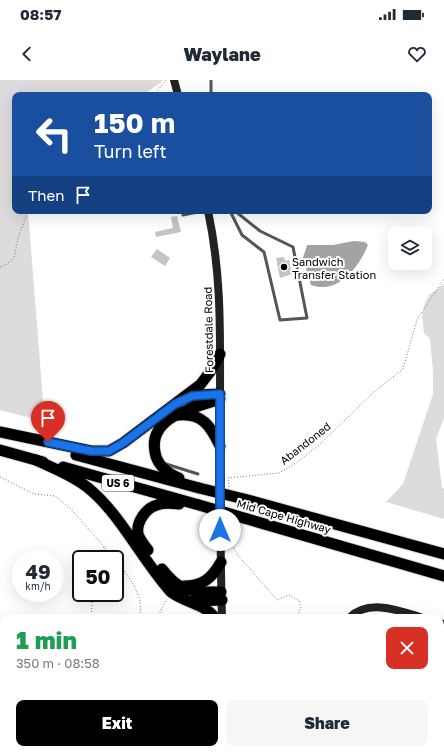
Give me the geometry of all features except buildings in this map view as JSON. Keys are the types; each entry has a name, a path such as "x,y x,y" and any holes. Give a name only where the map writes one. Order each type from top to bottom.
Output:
{"highway":[{"path":"0,433 104,452 119,446 204,381 220,354"},
{"path":"175,404 192,396 220,397"},
{"path":"199,488 170,474 158,461 155,453 156,437 164,424 175,416 220,397"},
{"path":"175,416 189,415 202,419 210,427 220,446"},
{"name":"Mid Cape Highway","path":"0,433 443,554"},
{"name":"Mid Cape Highway","path":"0,450 200,505 444,576"},
{"path":"36,460 72,477 94,493 174,589 189,601 208,610 212,614"},
{"path":"174,589 171,580 141,541 138,534 139,527 144,514 155,505 164,503 200,505"},
{"path":"174,589 204,582 212,576 221,562"},
{"path":"174,589 222,596"},
{"path":"189,601 222,596"}],"main road":[{"path":"174,80 177,92"},
{"name":"Forestdale Road","path":"208,214 218,274 221,324 220,446 222,614"},
{"path":"354,614 358,611 373,607 408,614"}],"lane":[{"path":"211,80 211,92"},
{"path":"183,215 188,214"},
{"path":"232,214 242,235 264,252 280,320 307,318 293,246 260,231 239,214"},
{"path":"158,461 174,468 198,474"}],"path":[{"path":"156,92 166,80"},
{"path":"0,267 7,264 14,258 18,238 27,214"},
{"name":"Abandoned","path":"229,494 228,478 279,472 296,463 319,445 374,392 403,368 417,320 444,279"},
{"path":"0,477 34,494 54,496 70,508 107,550"},
{"path":"229,517 229,540 237,554 277,600 289,595 299,601 301,606 298,614"},
{"path":"102,550 104,546"},
{"path":"124,571 131,580 139,598 140,614"},
{"path":"160,614 174,589"},
{"path":"91,614 92,602"}],"shaded area":[{"path":"0,80 164,80 147,92 12,92 12,214 28,214 44,413 43,421 0,410"},
{"path":"354,241 365,242 368,245 353,270 339,283 321,287 311,285 303,258 307,245 333,245"},
{"path":"444,284 444,418 436,439 442,488 444,489 444,519 386,502 403,484 433,394 433,371 430,339 424,333 422,315 429,295"}],"place":[{"name":"Sandwich Transfer Station","path":"284,267"}],"route":[{"path":"48,442 97,452 109,451 123,443 175,404 192,396 220,394 220,530"}]}
